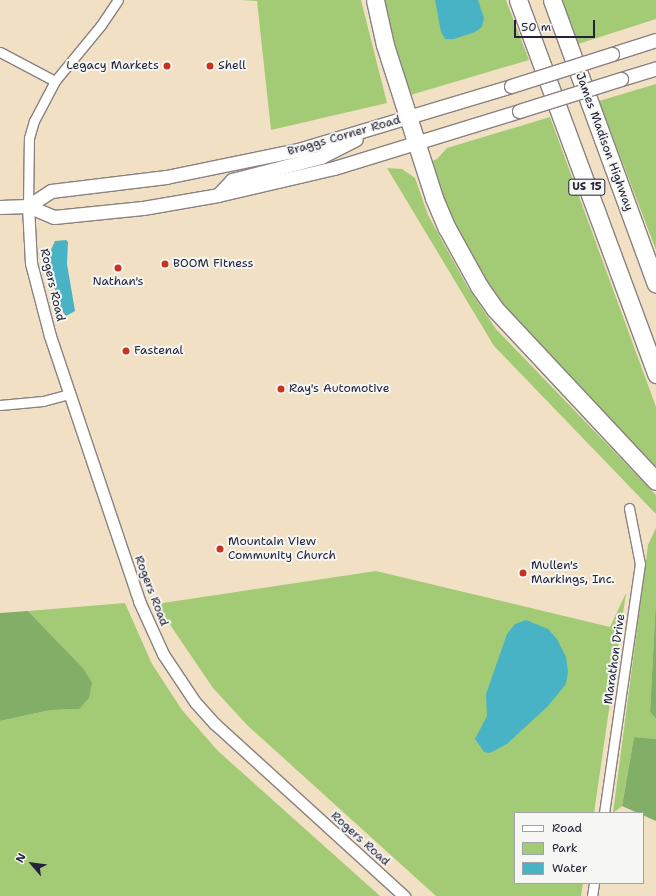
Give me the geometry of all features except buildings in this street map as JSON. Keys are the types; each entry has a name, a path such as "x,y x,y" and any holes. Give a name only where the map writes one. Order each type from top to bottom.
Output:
{"highway":[{"path":"375,0 385,45 415,144 447,228 496,310 656,481"},
{"name":"US 15","path":"518,0 656,374"},
{"name":"James Madison Highway","path":"552,0 656,284"}],"main road":[{"name":"Braggs Corner Road","path":"28,206 51,191 200,172 298,150 407,118 656,40"},
{"name":"Braggs Corner Road","path":"0,208 28,206 54,217 143,208 218,195 334,168 656,68"},
{"path":"218,195 232,180 326,156 374,128"}],"street":[{"path":"28,206 29,138 34,121 55,81 101,25 118,0"},
{"path":"0,52 55,81"},
{"name":"Rogers Road","path":"28,206 30,252 34,278 69,394 139,601 163,654 195,702 234,743 404,896"},
{"path":"0,405 43,401 69,394"},
{"name":"Marathon Drive","path":"604,812 640,564 629,508"},
{"path":"592,896 594,884"}],"green space":[{"path":"241,0 361,0 387,103 271,130 257,1"},
{"path":"382,0 506,0 529,60 407,96"},
{"path":"562,0 656,0 656,19 578,44"},
{"path":"656,84 656,250 599,101"},
{"path":"550,117 656,407 656,475 496,297 481,275 438,192 430,162 437,159 447,148"},
{"path":"387,168 402,169 415,178 428,215 467,286 496,329 656,495 656,514 494,346"},
{"path":"656,528 656,598 650,712 656,719 656,739 634,737 622,806 613,812 648,545"},
{"path":"376,571 610,627 626,593 594,812 514,812 514,884 583,884 581,896 436,896 247,725 213,688 156,604"},
{"path":"656,598 656,719 650,712"},
{"path":"125,603 152,664 182,710 218,751 380,896 0,896 0,721 51,710 79,709 83,668 28,611"},
{"path":"28,611 83,668 92,683 89,698 79,709 51,710 0,721 0,613"},
{"path":"634,737 656,739 656,821 644,816 644,812 636,812 622,806"}],"water":[{"path":"435,0 478,0 484,18 482,27 475,32 454,39 445,39 441,32"},
{"path":"66,240 68,242 67,264 75,311 66,316 60,308 47,259 55,241"},
{"path":"526,620 548,629 557,639 566,657 568,672 566,684 548,706 507,744 490,753 484,752 475,739 487,716 486,694 507,634 515,624"}],"place":[{"name":"Legacy Markets","path":"167,66"},
{"name":"Shell","path":"210,66"},
{"name":"BOOM Fitness","path":"165,264"},
{"name":"Nathan's","path":"118,268"},
{"name":"Fastenal","path":"126,351"},
{"name":"Ray's Automotive","path":"281,389"},
{"name":"Mountain View Community Church","path":"220,549"},
{"name":"Mullen's Markings, Inc.","path":"523,573"}]}
